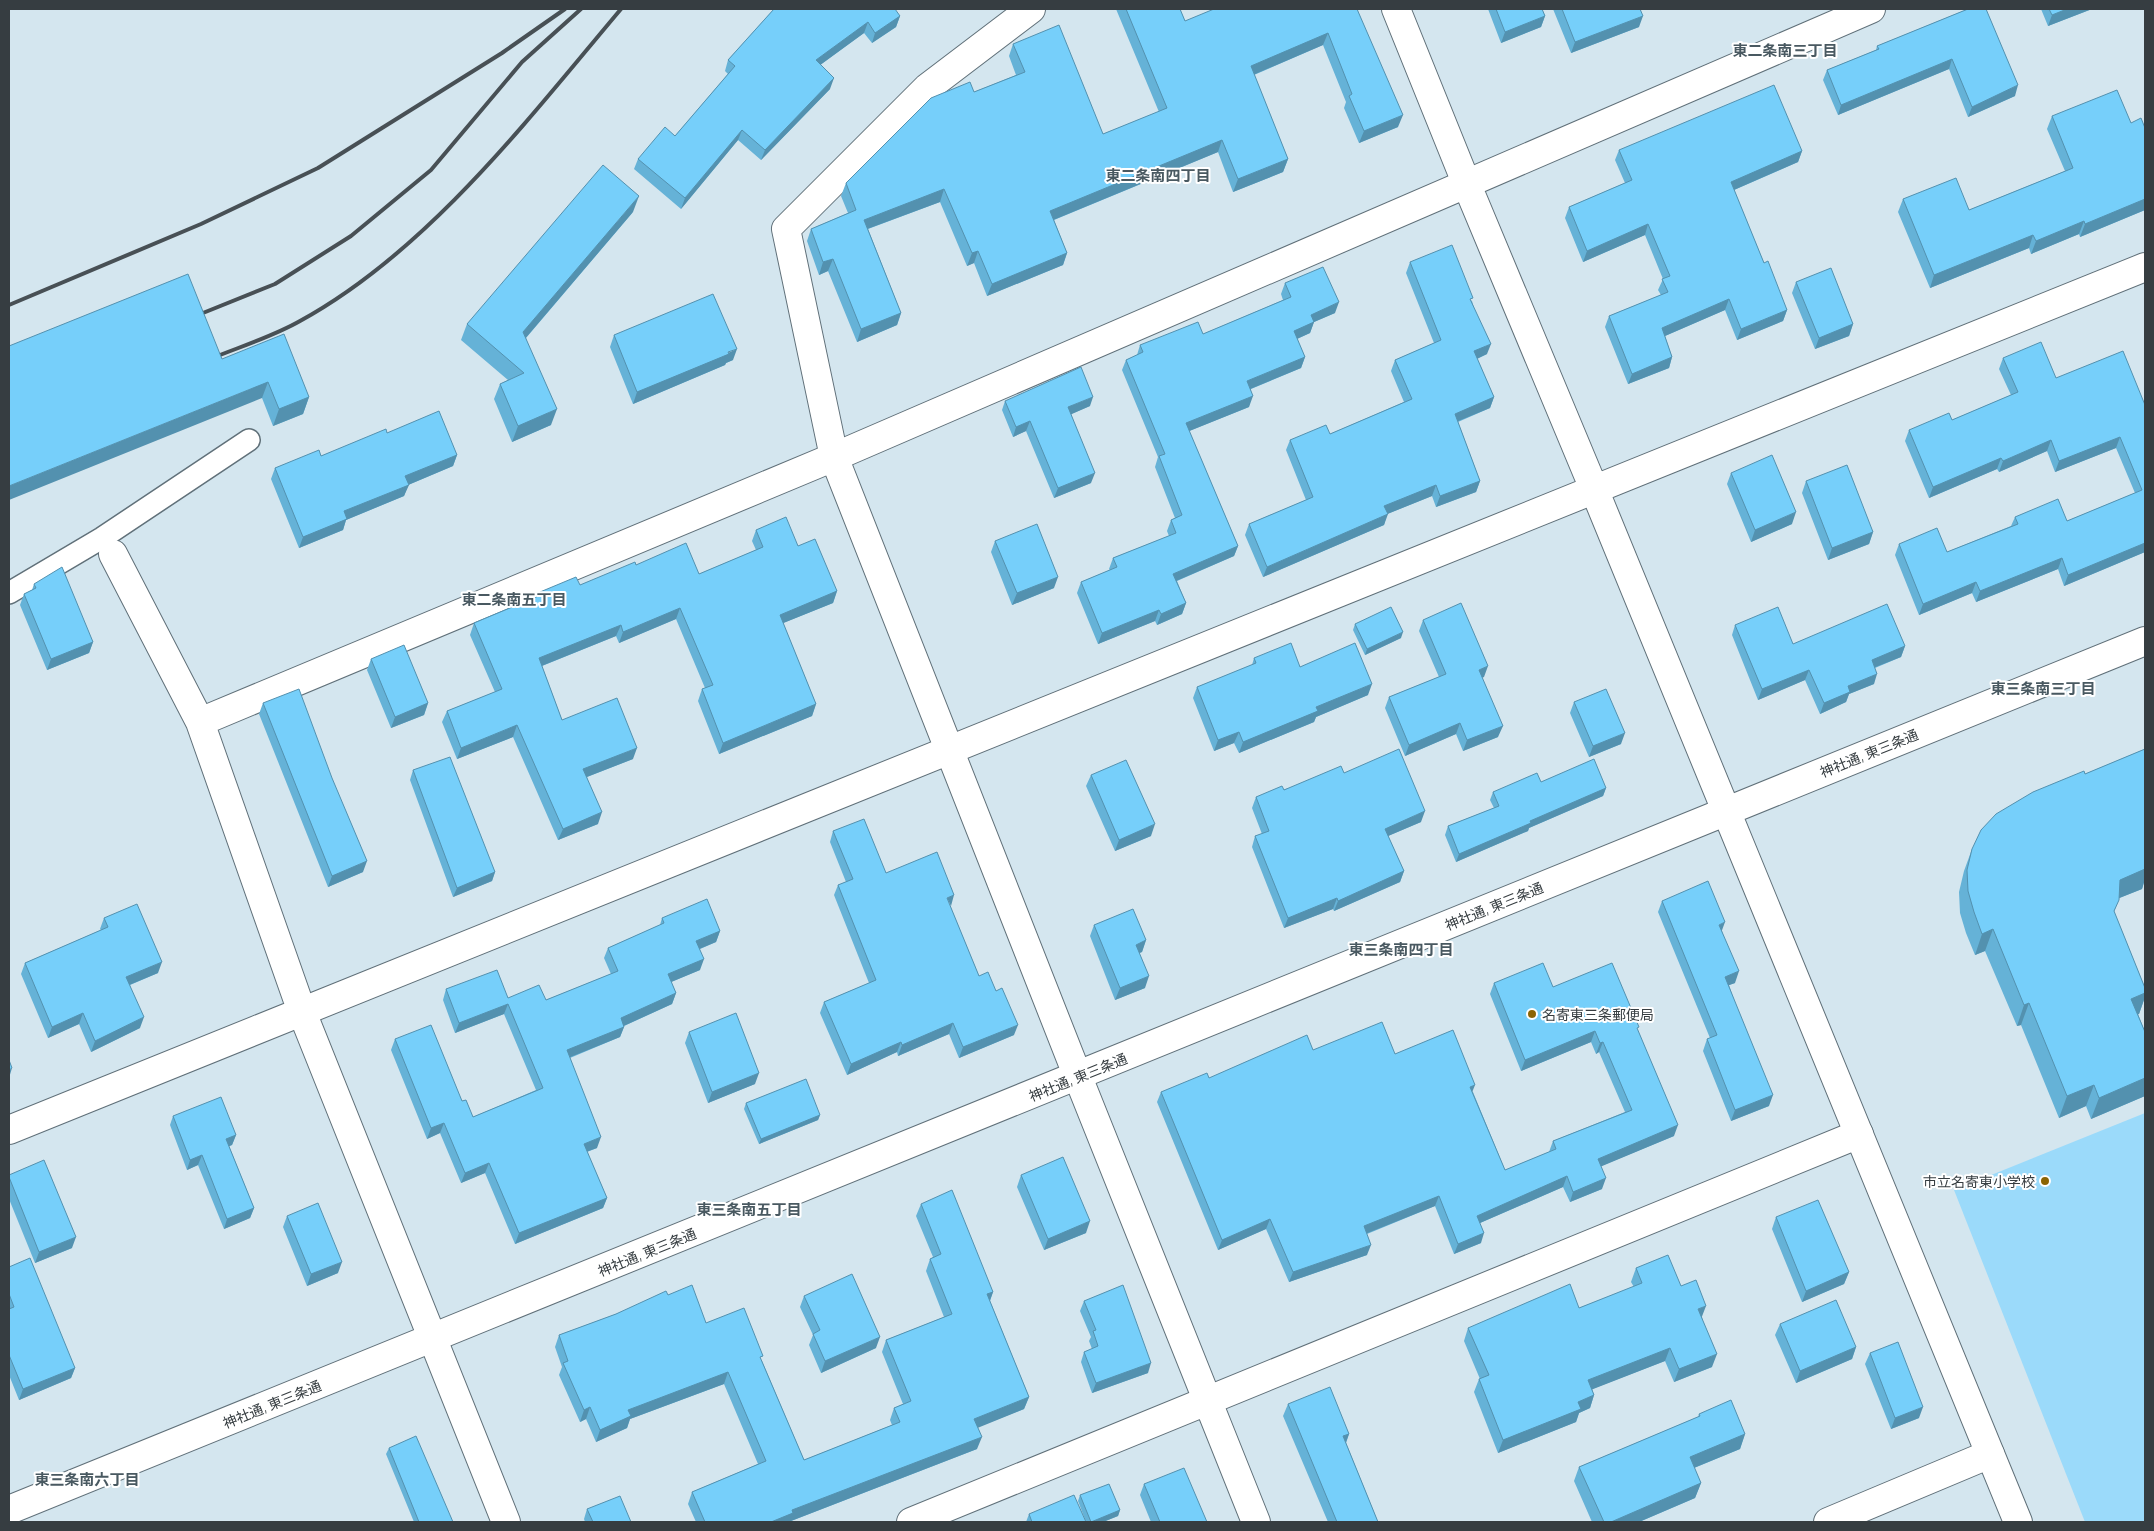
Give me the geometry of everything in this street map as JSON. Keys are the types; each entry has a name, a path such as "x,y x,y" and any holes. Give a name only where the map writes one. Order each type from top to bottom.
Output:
{"street":[{"path":"1030,9 927,88 786,229 834,457 1078,1077 1256,1522"},
{"path":"1396,9 2018,1522"},
{"path":"200,722 834,457 1871,9"},
{"path":"9,1130 2145,267"},
{"path":"107,546 200,722 302,1012 506,1522"},
{"name":"神社通, 東三条通","path":"9,1510 433,1340 2145,641"},
{"path":"911,1522 1859,1134"},
{"path":"1828,1522 1990,1454"}],"lane":[{"path":"9,593 107,546 249,440"}],"shaded area":[{"path":"2145,1113 2145,1522 2085,1522 1954,1190"}],"building":[{"path":"774,9 895,9 900,16 875,33 868,22 816,60 834,78 765,150 742,130 685,198 638,159 665,127 675,136 735,66 728,60"},
{"path":"1126,9 1180,9 1185,21 1214,9 1357,9 1403,115 1364,131 1349,96 1352,94 1328,33 1251,66 1288,159 1238,179 1222,140 1050,211 1067,253 992,284 978,251 972,253 944,189 864,220 901,313 861,329 833,259 823,262 811,229 856,210 846,183 931,98 970,82 974,92 1025,72 1013,44 1059,25 1103,134 1167,108"},
{"path":"1496,9 1542,9 1545,16 1505,32"},
{"path":"1562,9 1640,9 1643,16 1575,42"},
{"path":"1968,9 1986,9 2018,85 1972,107 1952,59 1841,105 1827,70 1879,49 1877,46"},
{"path":"2049,9 2067,9 2052,15"},
{"path":"1774,85 1802,151 1731,182 1764,263 1768,261 1787,310 1741,329 1729,299 1662,328 1672,357 1632,374 1609,316 1668,292 1662,279 1670,276 1648,224 1587,251 1569,207 1632,180 1619,150"},
{"path":"2117,90 2131,123 2141,118 2145,128 2145,199 2085,224 2084,221 2036,241 2033,235 1934,275 1903,199 1956,178 1969,210 2073,168 2052,116"},
{"path":"603,165 639,196 523,332 557,409 518,426 500,384 524,373 467,324"},
{"path":"1452,245 1473,298 1470,299 1491,344 1474,351 1494,397 1455,414 1480,481 1440,496 1436,485 1384,506 1388,514 1267,567 1249,524 1313,497 1290,440 1326,425 1330,434 1412,399 1395,360 1441,340 1410,262"},
{"path":"1323,267 1339,302 1311,315 1314,322 1294,331 1305,357 1247,381 1253,396 1186,423 1238,546 1173,574 1186,603 1161,614 1159,610 1102,633 1081,582 1117,567 1113,558 1176,533 1171,520 1182,515 1159,456 1165,454 1126,360 1143,352 1140,345 1198,322 1203,334 1291,297 1285,283"},
{"path":"1831,268 1853,324 1819,338 1796,282"},
{"path":"188,274 222,359 284,334 309,397 279,409 268,382 9,486 9,346"},
{"path":"713,294 737,349 637,392 614,335"},
{"path":"2041,342 2056,378 2123,351 2145,405 2145,543 2068,575 2062,558 1980,591 1976,582 1923,604 1899,544 1937,528 1947,552 2018,524 2015,517 2058,499 2067,521 2142,490 2120,437 2059,461 2051,440 2003,461 2001,458 1933,487 1909,430 1949,413 1952,420 2018,392 2003,358"},
{"path":"1081,367 1093,397 1068,407 1095,473 1058,488 1030,421 1016,427 1005,401"},
{"path":"439,411 457,455 405,476 409,485 344,511 347,519 303,537 275,468 319,450 321,456 386,429 387,433"},
{"path":"1772,455 1796,512 1755,530 1731,473"},
{"path":"1847,465 1873,532 1832,548 1806,481"},
{"path":"786,517 798,546 815,539 837,591 780,615 816,704 723,743 702,689 713,685 680,608 623,632 621,625 539,658 562,720 617,698 637,748 583,769 602,812 563,829 517,725 461,748 447,711 502,689 474,623 541,595 540,592 576,577 580,585 635,562 636,565 686,543 699,574 763,547 756,530"},
{"path":"1037,524 1058,577 1017,593 995,541"},
{"path":"62,567 93,642 51,659 24,594 36,588 34,584"},
{"path":"1461,603 1488,666 1479,670 1503,726 1467,740 1460,723 1409,745 1389,697 1446,674 1423,620"},
{"path":"1887,604 1905,646 1872,660 1877,674 1848,686 1850,692 1824,703 1809,670 1762,689 1735,625 1778,607 1793,644"},
{"path":"1391,607 1403,632 1367,649 1355,624"},
{"path":"1291,643 1300,667 1355,643 1372,684 1316,707 1318,711 1243,742 1239,732 1218,740 1197,687 1256,663 1254,658"},
{"path":"404,645 428,703 395,717 371,659"},
{"path":"299,689 332,778 367,861 332,876 263,703"},
{"path":"1606,689 1625,733 1593,746 1574,702"},
{"path":"1399,749 1425,811 1385,829 1404,871 1338,901 1337,898 1288,918 1255,836 1269,831 1256,797 1282,786 1284,790 1341,766 1344,773"},
{"path":"2145,749 2145,869 2120,880 2119,900 2114,911 2145,988 2145,993 2131,999 2145,1032 2145,1078 2099,1098 2094,1085 2067,1096 2029,1003 2024,1005 1993,929 1982,934 1968,891 1967,870 1972,849 1981,830 1996,814 2033,792 2084,771 2085,774"},
{"path":"450,757 495,872 457,888 413,770"},
{"path":"1594,759 1606,788 1459,854 1448,826 1499,806 1493,792 1537,773 1541,782"},
{"path":"1126,760 1155,824 1119,840 1091,775"},
{"path":"864,819 886,873 937,852 954,895 947,898 979,976 988,972 996,991 1002,988 1018,1025 963,1047 953,1023 902,1045 901,1042 851,1064 824,1002 876,980 838,885 853,879 833,831"},
{"path":"1708,881 1725,922 1719,925 1739,971 1725,977 1773,1095 1735,1110 1707,1039 1717,1035 1662,901"},
{"path":"707,899 720,931 696,941 704,959 668,974 676,993 621,1018 624,1027 567,1050 601,1137 584,1144 607,1198 519,1233 489,1163 465,1173 444,1123 431,1128 395,1039 431,1025 462,1101 466,1100 473,1117 543,1088 508,1004 459,1023 446,989 497,970 508,998 539,985 546,1000 618,971 608,948 664,923 662,918"},
{"path":"137,904 162,962 126,977 144,1017 95,1041 83,1013 52,1027 25,963 108,927 104,918"},
{"path":"1133,909 1146,940 1136,945 1149,976 1120,988 1094,925"},
{"path":"1543,963 1553,987 1612,963 1678,1125 1598,1159 1606,1178 1573,1192 1567,1176 1477,1216 1484,1233 1458,1244 1439,1196 1364,1226 1371,1245 1293,1272 1270,1219 1222,1240 1161,1092 1207,1073 1209,1078 1307,1035 1313,1050 1382,1022 1395,1054 1453,1030 1475,1085 1470,1087 1505,1170 1556,1149 1553,1141 1632,1110 1603,1042 1600,1043 1595,1031 1525,1060 1494,983"},
{"path":"736,1013 759,1073 712,1092 689,1032"},
{"path":"806,1079 820,1115 761,1139 746,1103"},
{"path":"221,1097 236,1135 226,1139 254,1208 227,1219 202,1155 190,1160 173,1116"},
{"path":"1063,1157 1090,1221 1048,1239 1021,1175"},
{"path":"44,1160 76,1237 39,1252 9,1175"},
{"path":"952,1190 993,1292 987,1294 1029,1397 974,1419 982,1437 792,1510 793,1513 771,1522 705,1522 692,1492 766,1461 728,1372 628,1410 631,1416 600,1430 590,1407 584,1410 563,1363 568,1361 559,1335 616,1314 666,1291 668,1295 692,1285 706,1323 744,1308 763,1356 760,1357 804,1460 900,1422 894,1408 911,1401 886,1340 952,1314 930,1259 941,1254 921,1204"},
{"path":"1818,1200 1849,1272 1806,1291 1776,1217"},
{"path":"318,1203 342,1262 311,1274 287,1216"},
{"path":"1668,1255 1681,1286 1696,1280 1706,1306 1698,1309 1717,1354 1679,1369 1670,1348 1588,1380 1594,1395 1578,1402 1581,1409 1503,1440 1479,1379 1489,1375 1468,1328 1570,1284 1579,1308 1642,1283 1636,1268"},
{"path":"30,1258 75,1368 23,1389 9,1355 9,1309 14,1307 9,1294 9,1267"},
{"path":"852,1274 880,1337 825,1361 813,1334 820,1330 804,1296"},
{"path":"1123,1285 1151,1363 1096,1383 1084,1352 1098,1346 1093,1331 1096,1330 1084,1301"},
{"path":"1836,1300 1856,1347 1800,1371 1780,1324"},
{"path":"1898,1342 1923,1407 1895,1418 1870,1353"},
{"path":"1330,1387 1349,1434 1343,1436 1378,1522 1337,1522 1288,1404"},
{"path":"1731,1400 1745,1434 1690,1457 1701,1483 1611,1522 1604,1522 1579,1467 1700,1416 1699,1414"},
{"path":"416,1436 453,1522 419,1522 389,1448"},
{"path":"1184,1468 1207,1522 1160,1522 1144,1484"},
{"path":"1109,1484 1120,1510 1091,1522 1080,1495"},
{"path":"1074,1495 1086,1522 1032,1522 1029,1514"},
{"path":"620,1496 631,1522 593,1522 587,1509"}],"railway":[{"path":"9,305 201,224 318,168 502,53 565,9"},
{"path":"193,317 275,284 351,236 431,170 522,62 581,9"},
{"path":"210,359 267,337 300,321 347,292 391,258 434,220 474,180 550,94 621,9"}],"place":[{"name":"名寄東三条郵便局","path":"1532,1014"},
{"name":"市立名寄東小学校","path":"2045,1181"}],"district":[{"name":"東二条南三丁目","path":"1785,50"},
{"name":"東二条南四丁目","path":"1158,175"},
{"name":"東二条南五丁目","path":"514,599"},
{"name":"東三条南三丁目","path":"2043,688"},
{"name":"東三条南四丁目","path":"1401,949"},
{"name":"東三条南五丁目","path":"749,1209"},
{"name":"東三条南六丁目","path":"87,1479"}]}
